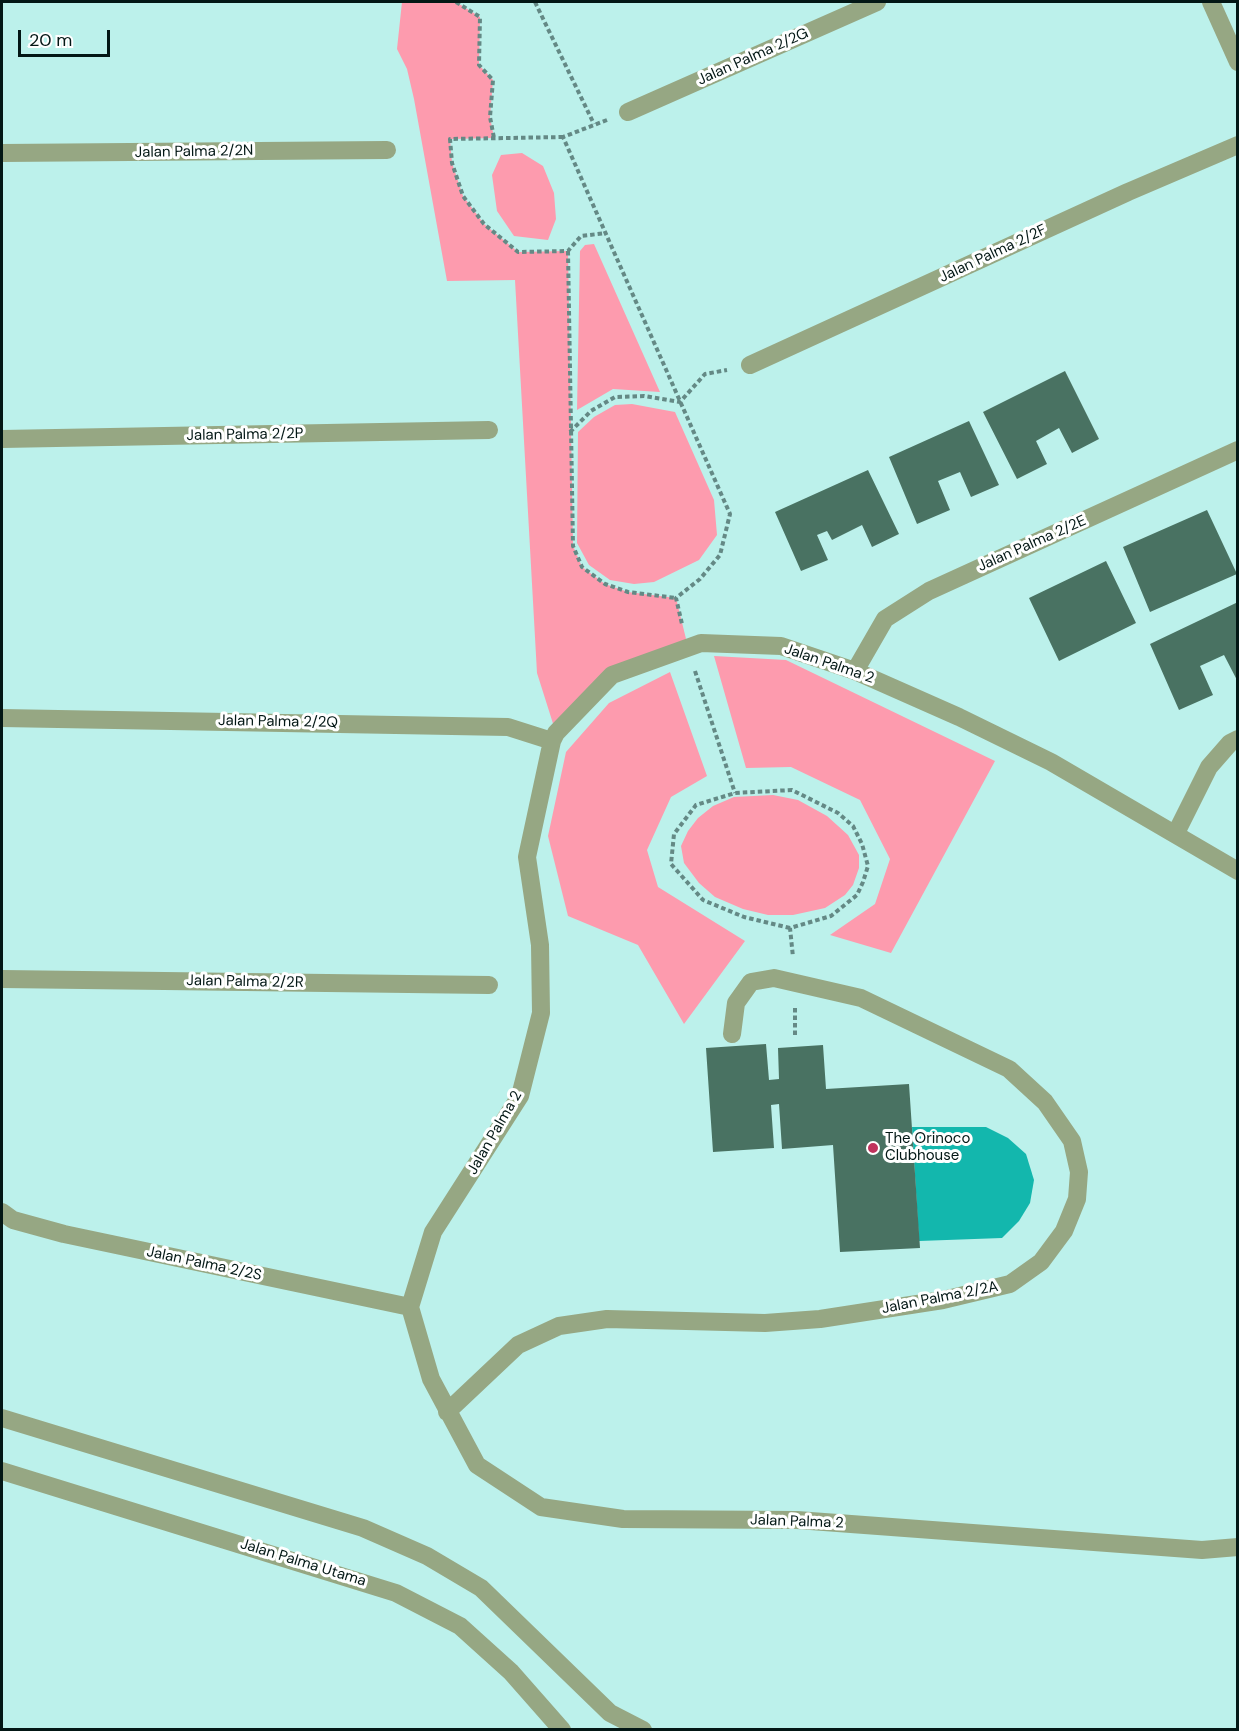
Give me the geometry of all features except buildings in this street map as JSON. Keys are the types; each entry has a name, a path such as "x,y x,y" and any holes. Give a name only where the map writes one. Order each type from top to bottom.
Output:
{"street":[{"name":"Jalan Palma 2/2G","path":"628,112 877,2"},
{"path":"1211,2 1238,62"},
{"name":"Jalan Palma 2/2F","path":"750,365 1128,192 1238,145"},
{"name":"Jalan Palma 2/2N","path":"2,153 387,150"},
{"name":"Jalan Palma 2/2P","path":"2,439 489,430"},
{"name":"Jalan Palma 2/2E","path":"855,671 885,619 929,591 1238,450"},
{"name":"Jalan Palma 2","path":"1238,871 1051,762 959,717 855,671 781,646 701,643 612,675 556,733 552,741 527,857 540,945 541,1013 520,1096 433,1232 410,1307 431,1379 477,1465 541,1507 623,1519 796,1520 1202,1550 1238,1547"},
{"name":"Jalan Palma 2/2Q","path":"2,717 508,727 552,741"},
{"path":"1176,833 1209,768 1235,744"},
{"name":"Jalan Palma 2/2A","path":"447,1412 518,1345 559,1326 607,1319 765,1323 820,1319 943,1300 1010,1284 1041,1262 1064,1231 1077,1199 1079,1172 1072,1141 1045,1102 1009,1069 861,998 774,978 751,982 736,1003 732,1034"},
{"name":"Jalan Palma 2/2R","path":"2,979 489,985"},
{"name":"Jalan Palma 2/2S","path":"2,1212 13,1220 64,1234 410,1307"},
{"path":"2,1418 363,1528 427,1556 481,1588 610,1713 643,1730"},
{"name":"Jalan Palma Utama","path":"2,1471 396,1593 460,1626 511,1672 562,1730"}],"path":[{"path":"456,2 480,17 479,65 494,80 490,117 494,138"},
{"path":"535,2 594,124"},
{"path":"568,251 518,252 484,224 463,196 452,163 450,139 563,137 628,112"},
{"path":"563,137 606,232 730,514 720,555 700,579 676,598 628,592 605,584 582,567 573,546 568,251 581,236 606,232"},
{"path":"680,402 705,374 750,365"},
{"path":"570,432 591,411 615,398 644,396 680,402"},
{"path":"676,598 687,647 735,794"},
{"path":"792,790 838,813 853,826 862,844 868,866 857,895 831,916 790,928 744,917 703,900 671,864 674,834 696,805 735,794 792,790"},
{"path":"790,928 795,983 795,1035"}],"shaded area":[{"path":"402,2 456,2 480,17 479,65 493,80 490,117 494,138 450,139 452,163 463,196 484,224 518,252 568,251 573,546 582,567 605,584 628,592 676,598 688,647 612,675 556,733 537,673 515,280 447,281 414,99 407,69 397,49"},
{"path":"522,153 543,166 554,193 556,219 548,240 514,236 497,211 492,175 501,155"},
{"path":"594,244 660,392 613,389 577,410 580,251 585,245"},
{"path":"632,404 675,412 714,500 717,535 699,560 654,582 634,584 610,580 589,565 577,543 578,432 594,417 615,405"},
{"path":"714,656 786,660 995,761 891,953 830,935 875,904 890,859 860,800 791,767 746,768"},
{"path":"670,672 707,776 671,797 647,850 658,887 745,941 684,1024 638,945 568,916 548,836 566,752 609,703"},
{"path":"773,795 798,800 827,816 848,835 859,855 859,868 853,885 845,895 825,908 793,915 768,915 743,909 715,897 699,883 684,863 681,846 688,831 698,818 713,806 734,797"}],"water":[{"path":"912,1127 986,1127 1008,1138 1026,1154 1034,1180 1030,1203 1019,1221 1002,1238 919,1241"}],"place":[{"name":"The Orinoco Clubhouse","path":"873,1148"}]}
